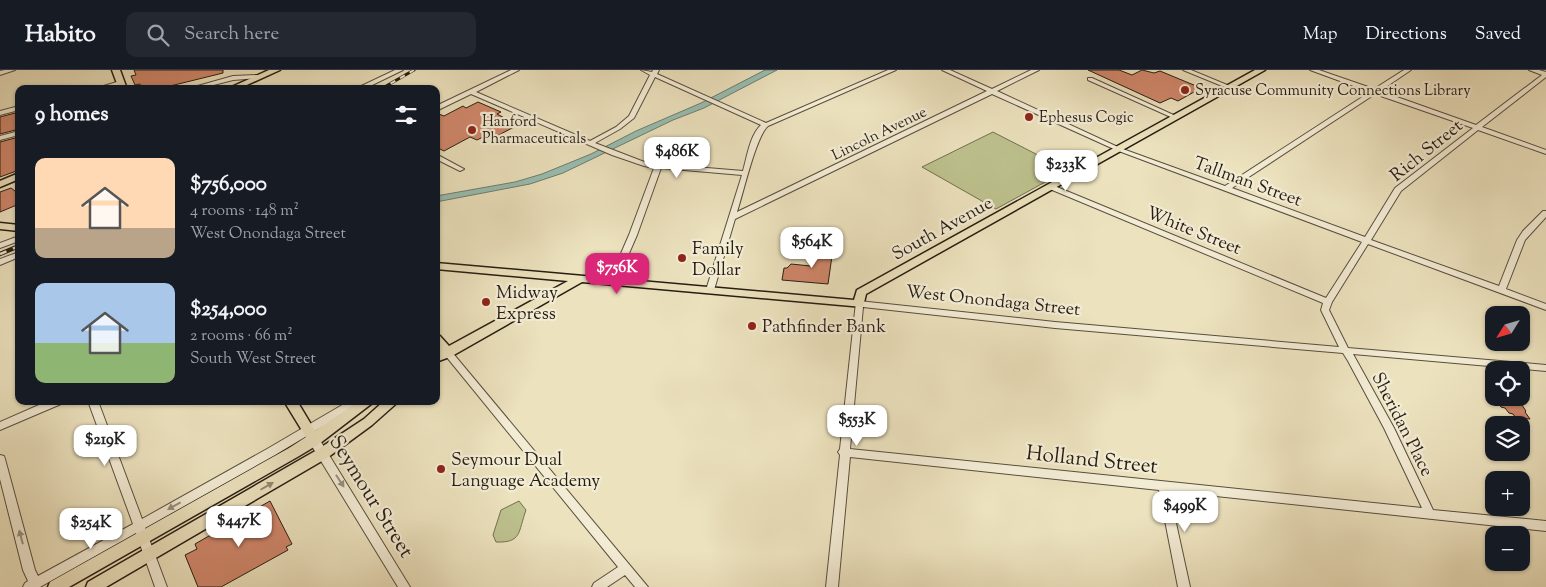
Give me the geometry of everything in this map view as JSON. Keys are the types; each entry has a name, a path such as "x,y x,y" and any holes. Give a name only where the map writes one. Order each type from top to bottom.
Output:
{"main road":[{"path":"116,70 121,85"},
{"path":"240,85 276,70"},
{"name":"South Avenue","path":"858,304 861,292 1261,70"},
{"path":"0,184 15,178"},
{"path":"0,226 15,228"},
{"name":"West Onondaga Street","path":"440,266 858,304"},
{"path":"440,356 580,278"},
{"path":"440,344 448,353"},
{"path":"440,360 448,353"},
{"name":"Seymour Street","path":"292,405 311,435"},
{"path":"55,587 141,532 362,405"},
{"path":"93,587 322,454 368,422 388,405"}],"street":[{"path":"0,73 12,70"},
{"path":"367,85 400,70"},
{"path":"440,107 516,70"},
{"path":"644,70 655,72 704,99 766,125"},
{"path":"710,290 755,142 766,125 893,70"},
{"name":"Tallman Street","path":"945,70 1118,149 1546,307"},
{"name":"Lincoln Avenue","path":"733,217 1036,70"},
{"path":"1186,70 1229,87"},
{"path":"1314,70 1546,152"},
{"path":"1226,189 1408,70"},
{"path":"1532,70 1546,74"},
{"path":"595,145 632,117 655,72"},
{"name":"Rich Street","path":"1328,302 1398,190 1546,74"},
{"path":"206,85 233,78 257,77"},
{"path":"1090,79 1175,117"},
{"path":"471,92 614,154 646,165 746,173"},
{"path":"0,113 15,109"},
{"path":"0,138 15,135"},
{"path":"440,158 460,169"},
{"path":"613,281 633,235 658,166"},
{"name":"White Street","path":"1049,187 1328,302"},
{"path":"1501,291 1521,240 1546,212"},
{"path":"0,246 15,240"},
{"path":"0,262 15,256"},
{"path":"1328,302 1325,310 1326,314 1344,350"},
{"path":"832,587 858,304"},
{"name":"West Onondaga Street","path":"858,304 1055,325 1546,368"},
{"name":"Sheridan Place","path":"1344,350 1352,359 1389,428 1430,514"},
{"path":"448,353 642,587"},
{"path":"1,426 49,405"},
{"path":"95,405 161,587"},
{"path":"311,435 352,405"},
{"name":"Seymour Street","path":"311,435 404,587"},
{"name":"Holland Street","path":"843,452 1546,526"},
{"path":"0,461 32,585 141,532"},
{"path":"1163,485 1184,587"},
{"path":"598,587 626,568"}],"green space":[{"path":"993,132 1067,170 996,209 922,167"},
{"path":"519,501 526,510 518,535 511,541 496,542 493,535 501,510"}],"water":[{"path":"765,70 777,70 704,108 673,120 563,173 530,184 440,201 440,195 515,182 542,174 591,154 636,131 701,103"}],"building":[{"path":"134,70 223,70 223,73 174,85 135,85 131,76 136,75"},
{"path":"1088,70 1119,70 1132,75 1142,70 1154,73 1160,71 1201,88 1178,101 1171,98 1160,103"},
{"name":"Hanford Pharmaceuticals","path":"478,102 501,112 497,114 518,125 493,138 487,135 477,140 470,137 444,151 440,149 440,114 444,116 463,106 466,108"},
{"path":"15,113 15,130 0,134 0,117"},
{"path":"15,138 15,171 0,177 0,142"},
{"path":"11,188 15,191 15,206 0,212 0,192"},
{"path":"814,247 833,249 828,284 782,280 784,268 791,264 811,266"},
{"path":"1523,406 1528,416 1514,416 1501,407"},
{"path":"270,501 292,544 286,547 288,550 221,587 198,587 185,555 197,549 195,544"}],"railway":[{"path":"388,85 414,70"},
{"path":"0,254 15,248"}],"place":[{"name":"Syracuse Community Connections Library","path":"1185,90"},
{"name":"Ephesus Cogic","path":"1029,117"},
{"name":"Hanford Pharmaceuticals","path":"472,130"},
{"name":"Family Dollar","path":"682,258"},
{"name":"Midway Express","path":"486,302"},
{"name":"Pathfinder Bank","path":"752,326"},
{"name":"Seymour Dual Language Academy","path":"441,469"}]}
